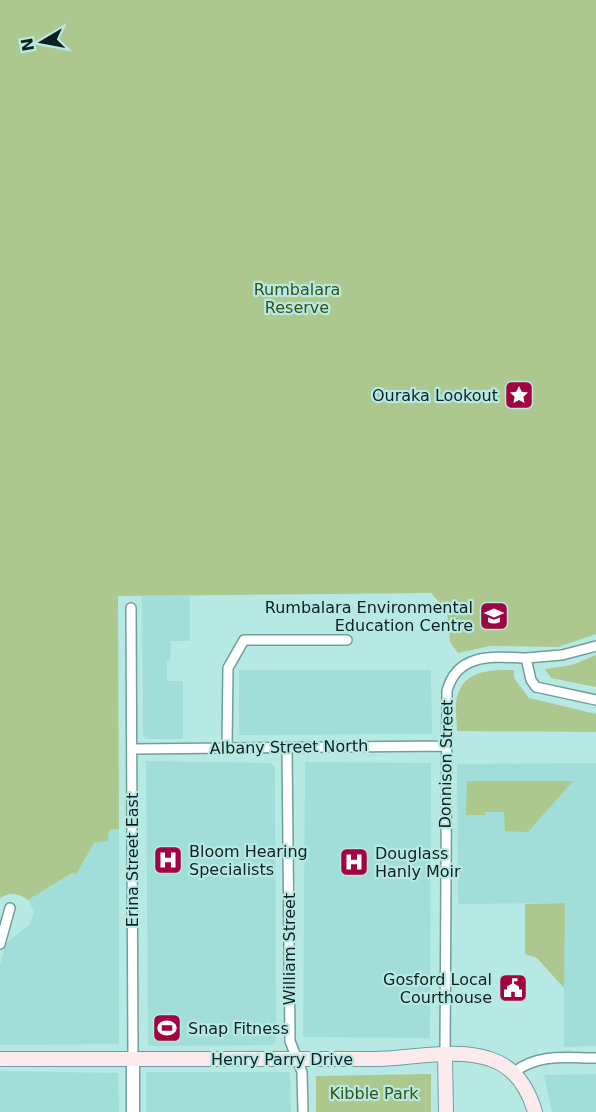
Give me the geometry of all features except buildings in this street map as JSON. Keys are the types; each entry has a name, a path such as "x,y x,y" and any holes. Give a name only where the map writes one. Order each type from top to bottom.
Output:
{"main road":[{"name":"Henry Parry Drive","path":"0,1059 380,1059 464,1054 489,1058 513,1072 526,1089 535,1112"},
{"name":"Donnison Street","path":"445,1055 446,1112"}],"street":[{"name":"Erina Street East","path":"131,608 133,1112"},
{"path":"227,747 228,668 244,640 347,640"},
{"name":"Donnison Street","path":"445,1055 446,746 449,680 462,666 479,658 562,656 596,646"},
{"path":"526,658 531,680 536,687 596,700"},
{"name":"Albany Street North","path":"132,749 446,746"},
{"name":"William Street","path":"287,747 290,1041 303,1077 303,1112"},
{"path":"0,944 10,909"},
{"path":"513,1072 539,1059 596,1058"}],"shaded area":[{"path":"142,596 190,596 190,641 171,641 170,661 167,661 167,681 183,681 183,739 151,739 146,738 143,734"},
{"path":"239,670 431,670 432,734 239,735"},
{"path":"146,761 271,763 275,767 276,1042 272,1045 150,1046 148,1044"},
{"path":"305,762 431,763 430,1038 303,1037"},
{"path":"596,763 596,1046 564,1047 564,903 458,904 457,764"},
{"path":"119,829 119,1044 0,1045 0,965 6,943 30,924 34,911 28,900 72,873 76,875 94,843 109,830"},
{"path":"0,1071 118,1073 119,1112 0,1112"},
{"path":"146,1072 290,1072 291,1112 146,1112"},
{"path":"596,1074 596,1112 552,1112 544,1075"}],"green space":[{"name":"Rumbalara Reserve","path":"0,0 596,0 596,634 558,647 490,646 458,653 450,642 447,611 431,593 118,596 119,829 109,830 108,841 94,843 76,875 72,873 28,900 14,894 0,898"},
{"path":"596,655 596,687 551,678 545,669 572,665"},
{"path":"514,670 514,678 529,698 596,714 596,732 457,731 457,698 467,680 481,673"},
{"path":"467,781 573,781 528,832 505,831 504,812 466,815"},
{"path":"565,903 564,988 537,958 525,954 525,904"},
{"name":"Kibble Park","path":"431,1074 431,1112 316,1112 316,1076"}],"place":[{"name":"Ouraka Lookout","path":"519,395"},
{"name":"Rumbalara Environmental Education Centre","path":"494,616"},
{"name":"Bloom Hearing Specialists","path":"168,860"},
{"name":"Douglass Hanly Moir","path":"354,862"},
{"name":"Gosford Local Courthouse","path":"513,988"},
{"name":"Snap Fitness","path":"167,1028"}]}
